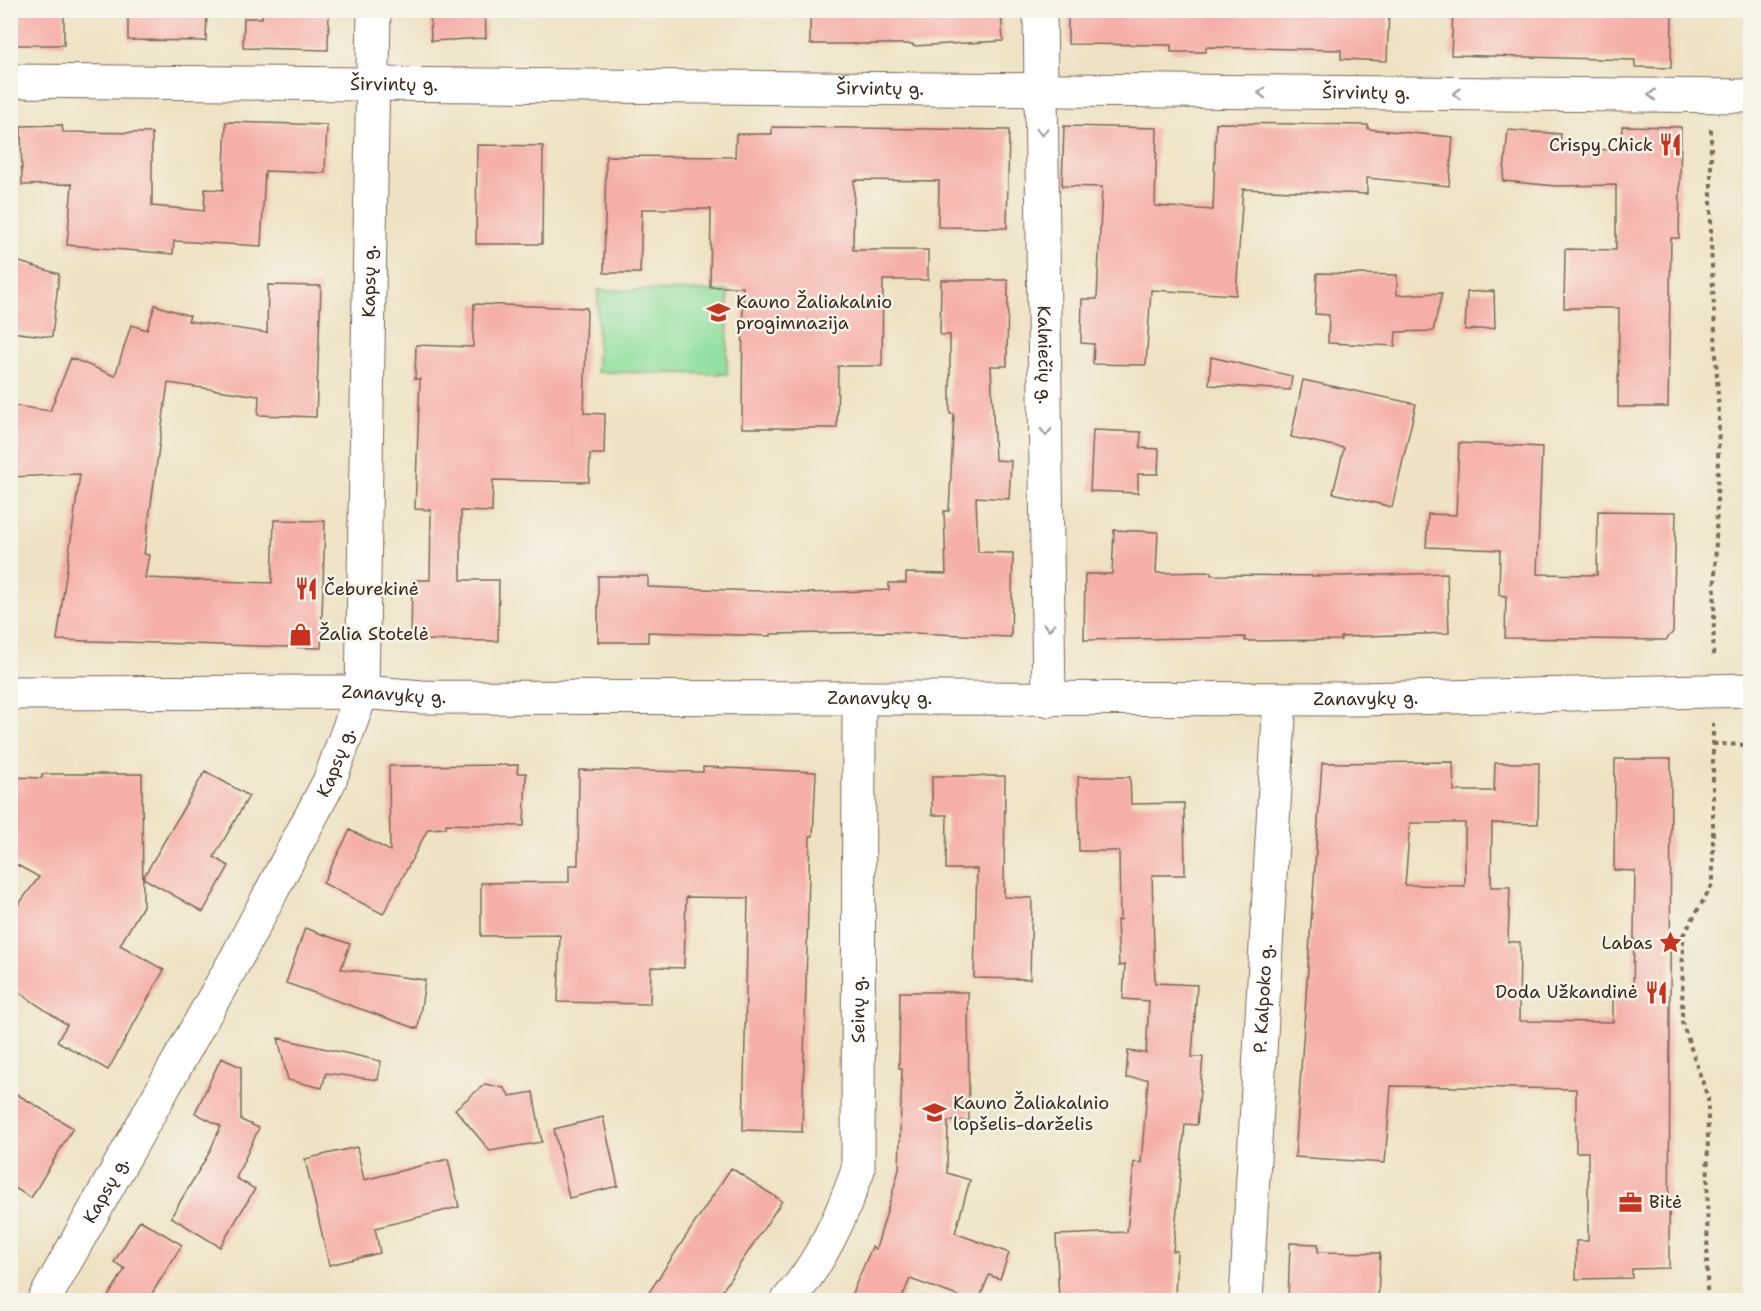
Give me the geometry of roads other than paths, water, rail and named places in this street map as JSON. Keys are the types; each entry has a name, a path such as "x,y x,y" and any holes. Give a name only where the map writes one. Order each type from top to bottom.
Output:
{"street":[{"name":"Kapsų g.","path":"44,1300 237,957 329,782 362,692 374,10"},
{"name":"Kalniečių g.","path":"1040,10 1049,700"},
{"name":"Širvintų g.","path":"10,81 647,85 1042,92 1750,96"},
{"name":"Zanavykų g.","path":"10,693 362,692 422,697 1049,700 1280,699 1750,690"},
{"name":"Seinų g.","path":"788,1300 806,1280 826,1246 845,1206 858,1170 859,699"},
{"name":"P. Kalpoko g.","path":"1246,1300 1280,699"}],"place":[{"name":"Crispy Chick","path":"1671,145"},
{"name":"Kauno Žaliakalnio progimnazija","path":"718,312"},
{"name":"Čeburekinė","path":"306,589"},
{"name":"Žalia Stotelė","path":"301,634"},
{"name":"Labas","path":"1671,943"},
{"name":"Doda Užkandinė","path":"1656,992"},
{"name":"Kauno Žaliakalnio lopšelis-darželis","path":"935,1113"},
{"name":"Bitė","path":"1631,1202"}]}
